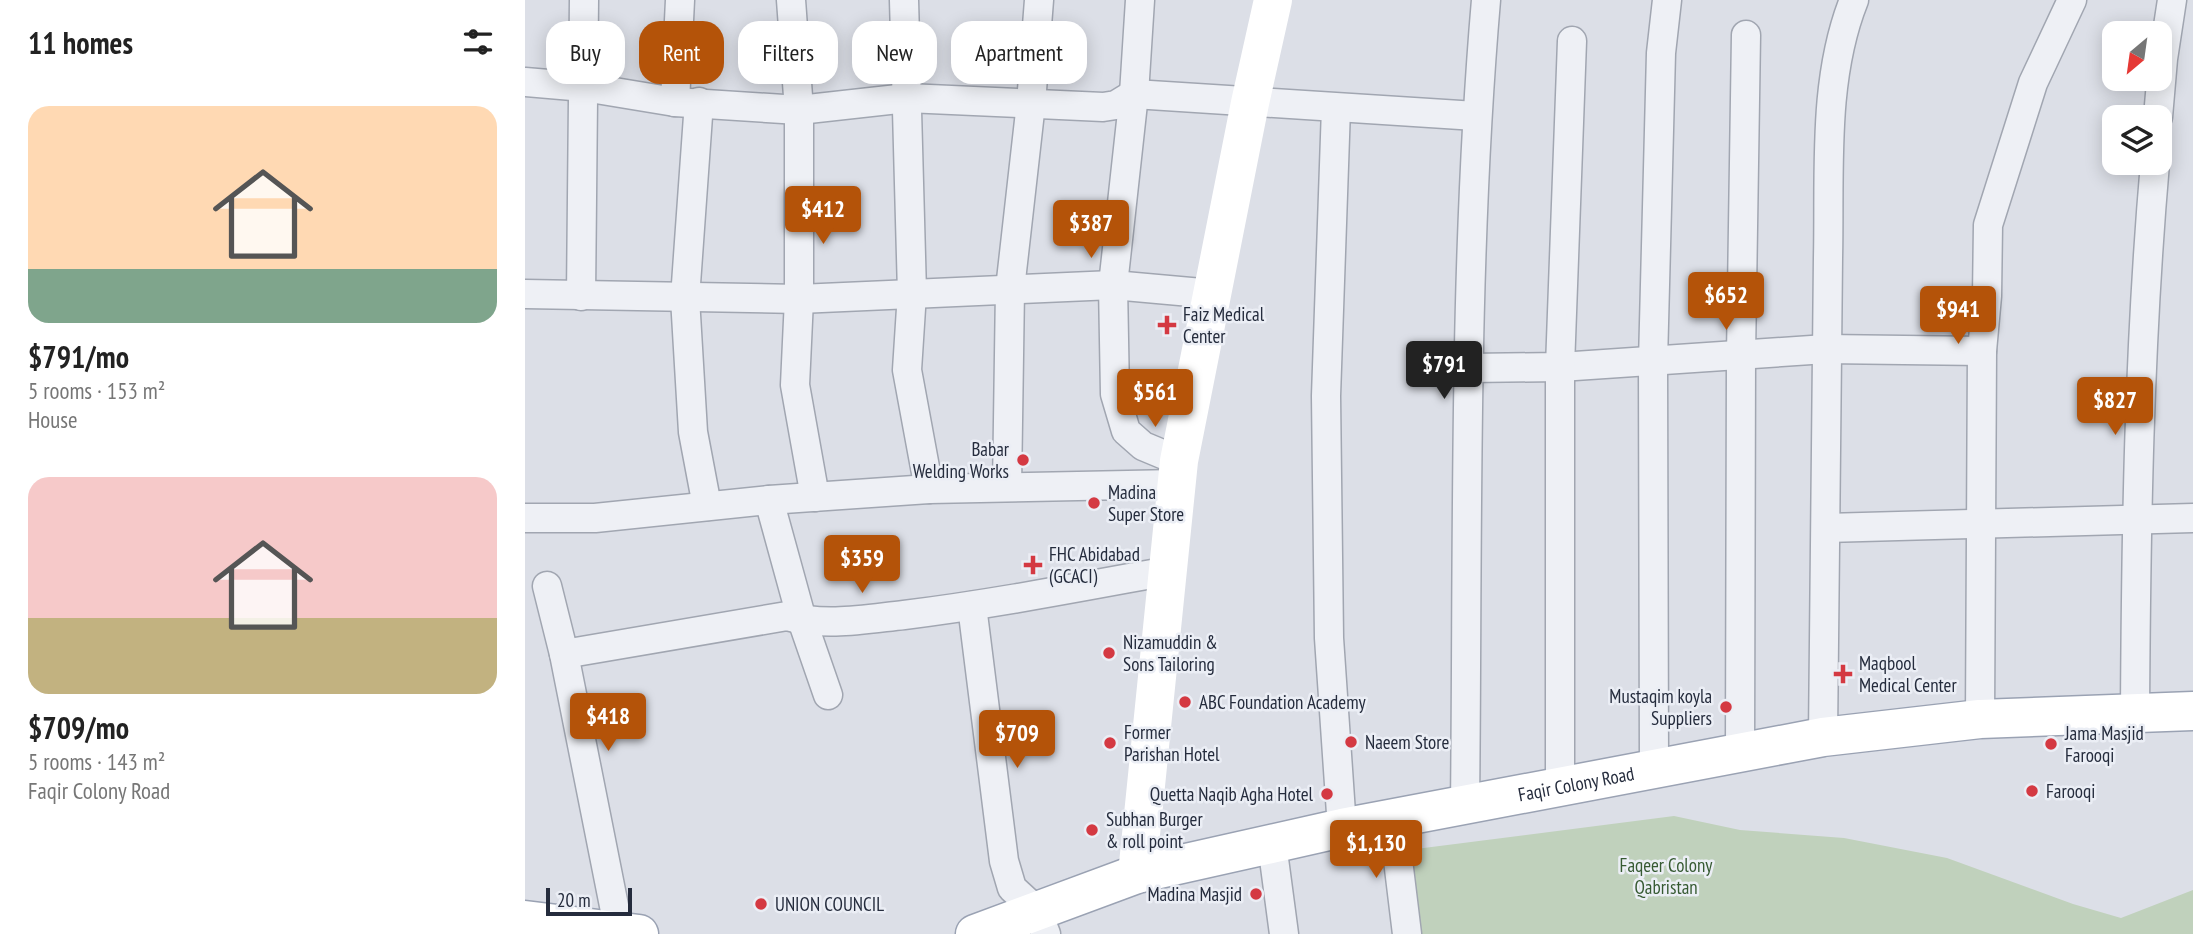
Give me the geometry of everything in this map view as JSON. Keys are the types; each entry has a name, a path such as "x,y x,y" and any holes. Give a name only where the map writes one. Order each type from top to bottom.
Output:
{"main road":[{"path":"1137,874 1178,472 1249,103 1273,0"},
{"name":"Faqir Colony Road","path":"975,934 1042,923 1137,874 1342,828 1740,752 1823,737 1980,719 2193,711"},
{"path":"525,920 629,933"}],"street":[{"path":"581,296 584,0"},
{"path":"680,0 687,102 685,298 693,432 707,506"},
{"path":"791,0 799,110 799,299 795,385 815,497"},
{"path":"904,0 912,293 907,370 929,489"},
{"path":"1007,487 1010,289 1031,103 1038,0"},
{"path":"1140,0 1134,94 1112,285 1115,394 1126,431 1178,472"},
{"path":"1465,806 1469,368 1476,116 1486,0"},
{"path":"1654,768 1653,362 1661,53 1667,0"},
{"path":"1823,737 1826,349 1832,95 1844,26 1854,0"},
{"path":"1980,719 1982,351 1987,296 1988,225 2033,83 2072,0"},
{"path":"2159,105 2172,0"},
{"path":"1740,752 1741,355 1746,36"},
{"path":"1560,786 1560,367 1572,41"},
{"path":"525,82 584,87 687,102 799,110 907,98 1103,107 1116,105 1134,94 1476,116"},
{"path":"1336,108 1326,396 1329,638 1342,828"},
{"path":"2135,714 2136,521 2146,257 2154,175"},
{"path":"525,294 799,299 1112,285 1213,294"},
{"path":"1469,368 1560,367 1826,349 1982,351"},
{"path":"525,518 595,518 769,500 929,489 1007,487 1178,472"},
{"path":"769,500 802,620 828,695"},
{"path":"1826,528 2193,518"},
{"path":"563,654 787,616 802,620 848,621 972,606 1168,571"},
{"path":"547,586 629,933"},
{"path":"972,606 1004,862 1012,888 1042,923"},
{"path":"1393,819 1408,934"},
{"path":"1272,844 1285,934"}],"green space":[{"name":"Faqeer Colony Qabristan","path":"1674,816 1740,830 1844,838 1947,858 2073,904 2121,918 2193,890 2193,934 1419,934 1408,850"}],"place":[{"name":"Faiz Medical Center","path":"1167,325"},
{"name":"Babar Welding Works","path":"1023,460"},
{"name":"Madina Super Store","path":"1094,503"},
{"name":"FHC Abidabad (GCACI)","path":"1033,565"},
{"name":"Nizamuddin & Sons Tailoring","path":"1109,653"},
{"name":"Maqbool Medical Center","path":"1843,674"},
{"name":"ABC Foundation Academy","path":"1185,702"},
{"name":"Mustaqim koyla Suppliers","path":"1726,707"},
{"name":"Naeem Store","path":"1351,742"},
{"name":"Former Parishan Hotel","path":"1110,743"},
{"name":"Jama Masjid Farooqi","path":"2051,744"},
{"name":"Farooqi","path":"2032,791"},
{"name":"Quetta Naqib Agha Hotel","path":"1327,794"},
{"name":"Subhan Burger & roll point","path":"1092,830"},
{"name":"Madina Masjid","path":"1256,894"},
{"name":"UNION COUNCIL","path":"761,904"}]}
